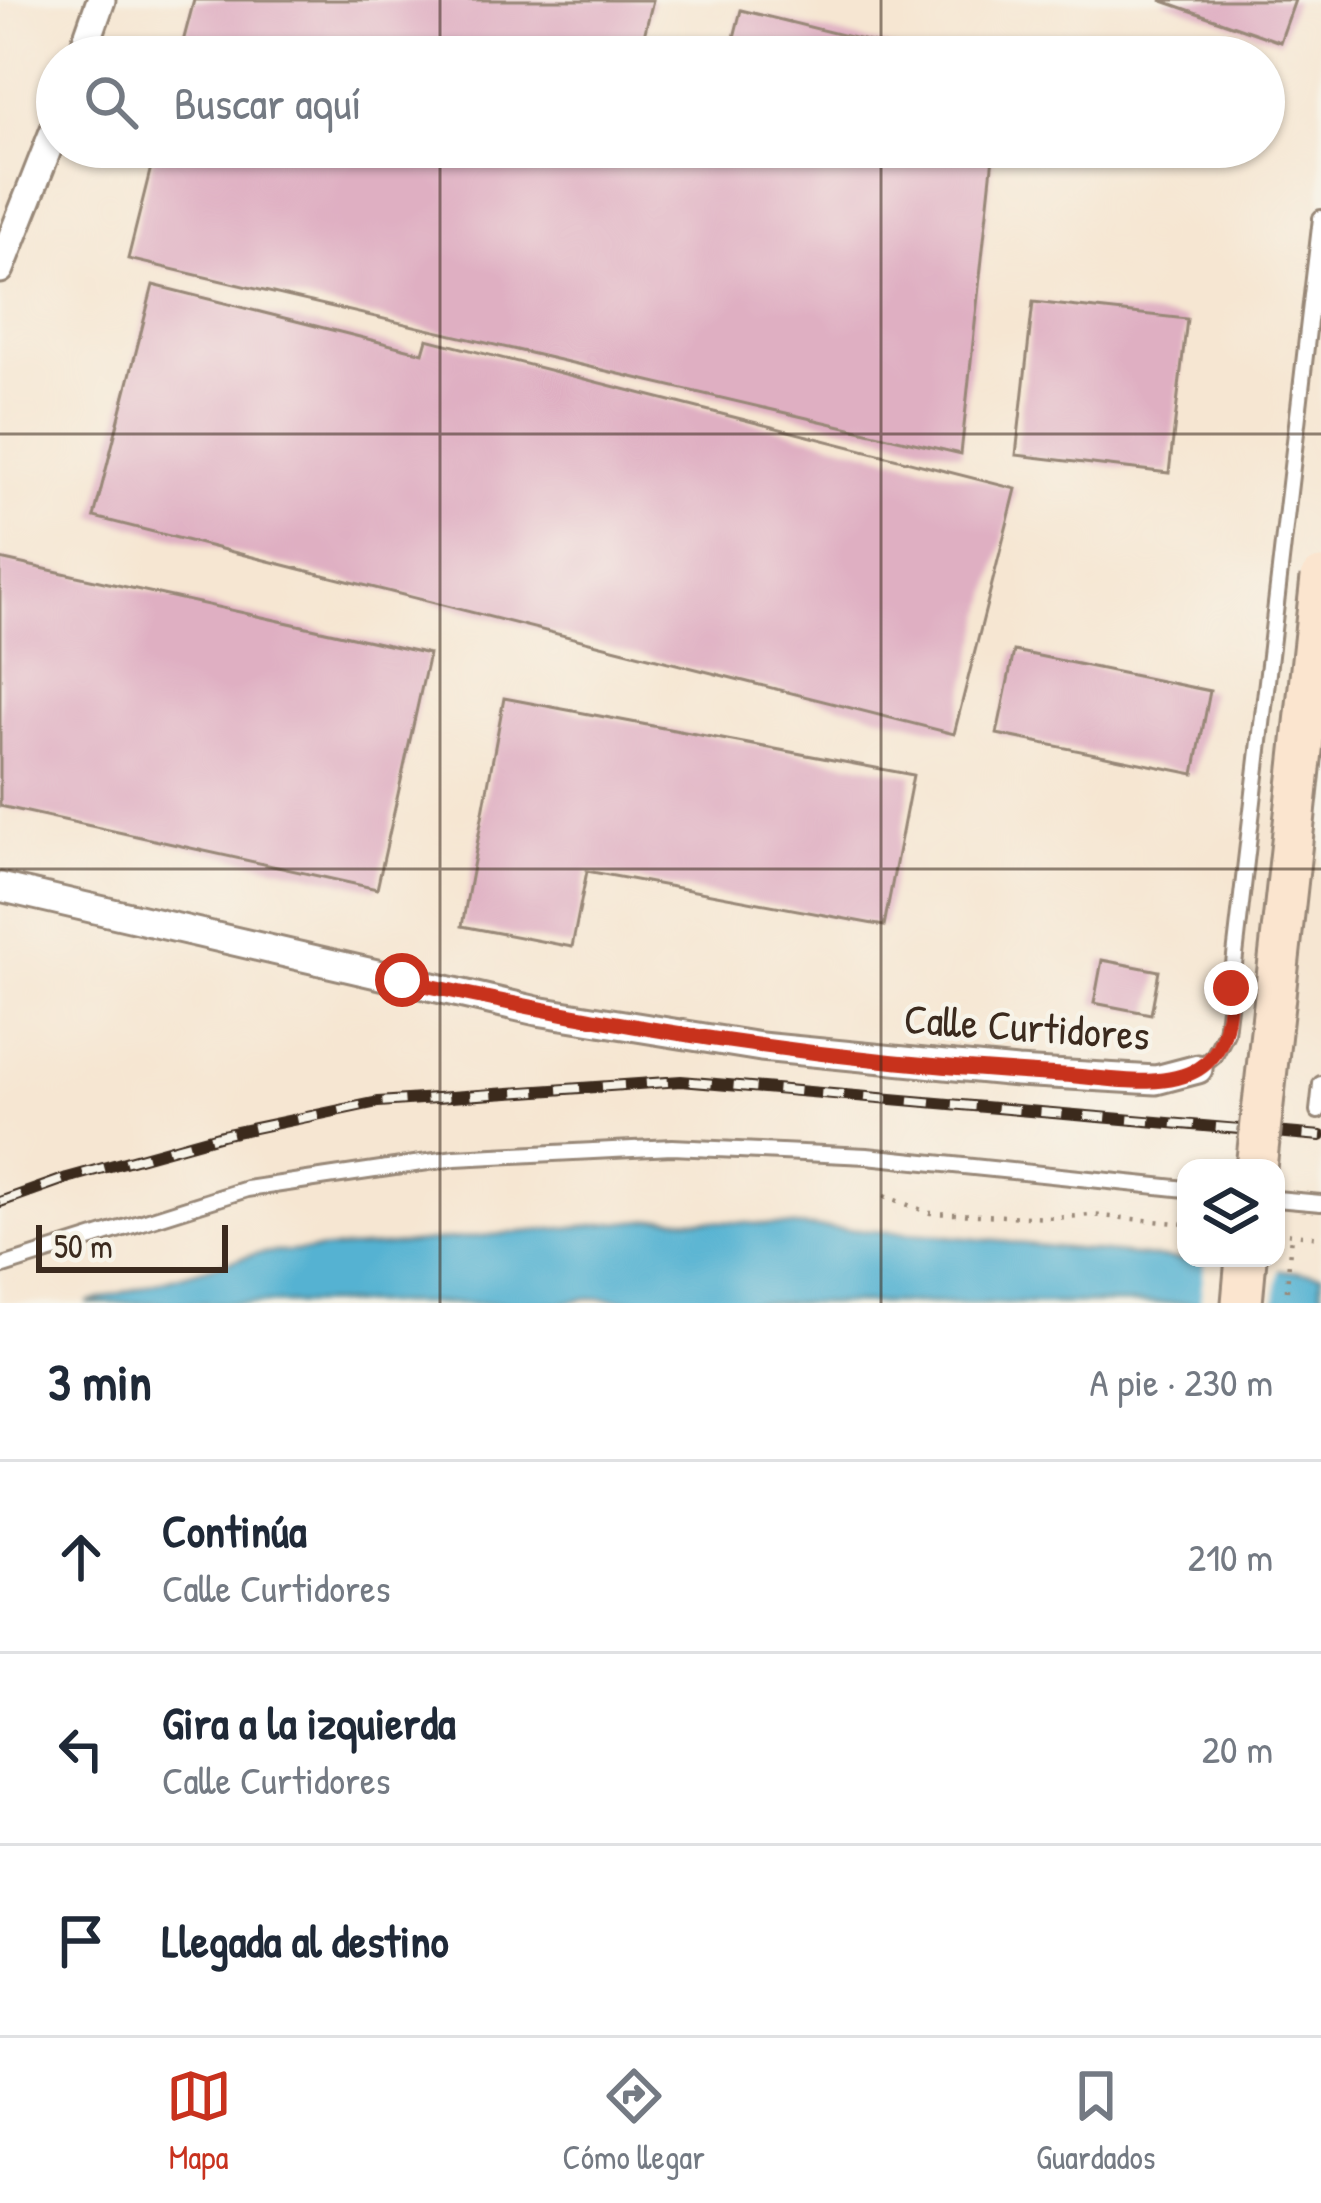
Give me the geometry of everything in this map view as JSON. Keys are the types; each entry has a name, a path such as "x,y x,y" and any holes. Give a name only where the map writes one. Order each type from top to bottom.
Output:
{"main road":[{"path":"1257,1159 1321,578"},
{"path":"1242,1303 1245,1267"}],"street":[{"path":"88,36 100,0"},
{"path":"0,269 40,168"},
{"name":"Calle Curtidores","path":"0,887 537,1011 761,1047 1017,1072 1156,1080 1198,1069"}],"lane":[{"name":"Calle Curtidores","path":"1198,1069 1214,1056 1226,1033 1321,218"},
{"path":"1318,1111 1321,1084"},
{"path":"0,1268 247,1189 455,1158 672,1147 867,1156 1177,1188"},
{"path":"1285,1200 1321,1204"}],"path":[{"path":"884,1196 930,1213 1091,1215 1177,1223"},
{"path":"1285,1233 1321,1237"},
{"path":"1286,1303 1292,1234"}],"water":[{"path":"665,1218 937,1235 1177,1259 1177,1267 1252,1267 1321,1274 1321,1303 685,1303 589,1298 559,1303 86,1303 259,1253 383,1246"}],"pier":[{"path":"1204,1267 1280,1267 1275,1303 1200,1303"}],"building":[{"path":"194,0 653,0 644,36 185,36"},
{"path":"1160,0 1295,0 1282,36 1263,36"},
{"path":"741,10 846,36 734,36"},
{"path":"151,168 992,168 961,454 128,259"},
{"path":"153,285 423,353 427,339 1016,489 954,734 94,517"},
{"path":"1033,302 1187,319 1169,473 1016,455"},
{"path":"0,559 429,654 377,889 0,806"},
{"path":"1014,651 1210,691 1194,774 997,734"},
{"path":"504,698 913,775 884,926 587,871 572,947 462,926"},
{"path":"1102,960 1159,971 1151,1014 1094,1003"}],"railway":[{"path":"0,1202 67,1178 222,1135 378,1102 681,1081 1321,1136"}],"route":[{"path":"402,980 537,1011 761,1047 1017,1072 1156,1080 1198,1069 1214,1056 1226,1033 1231,988"}]}
